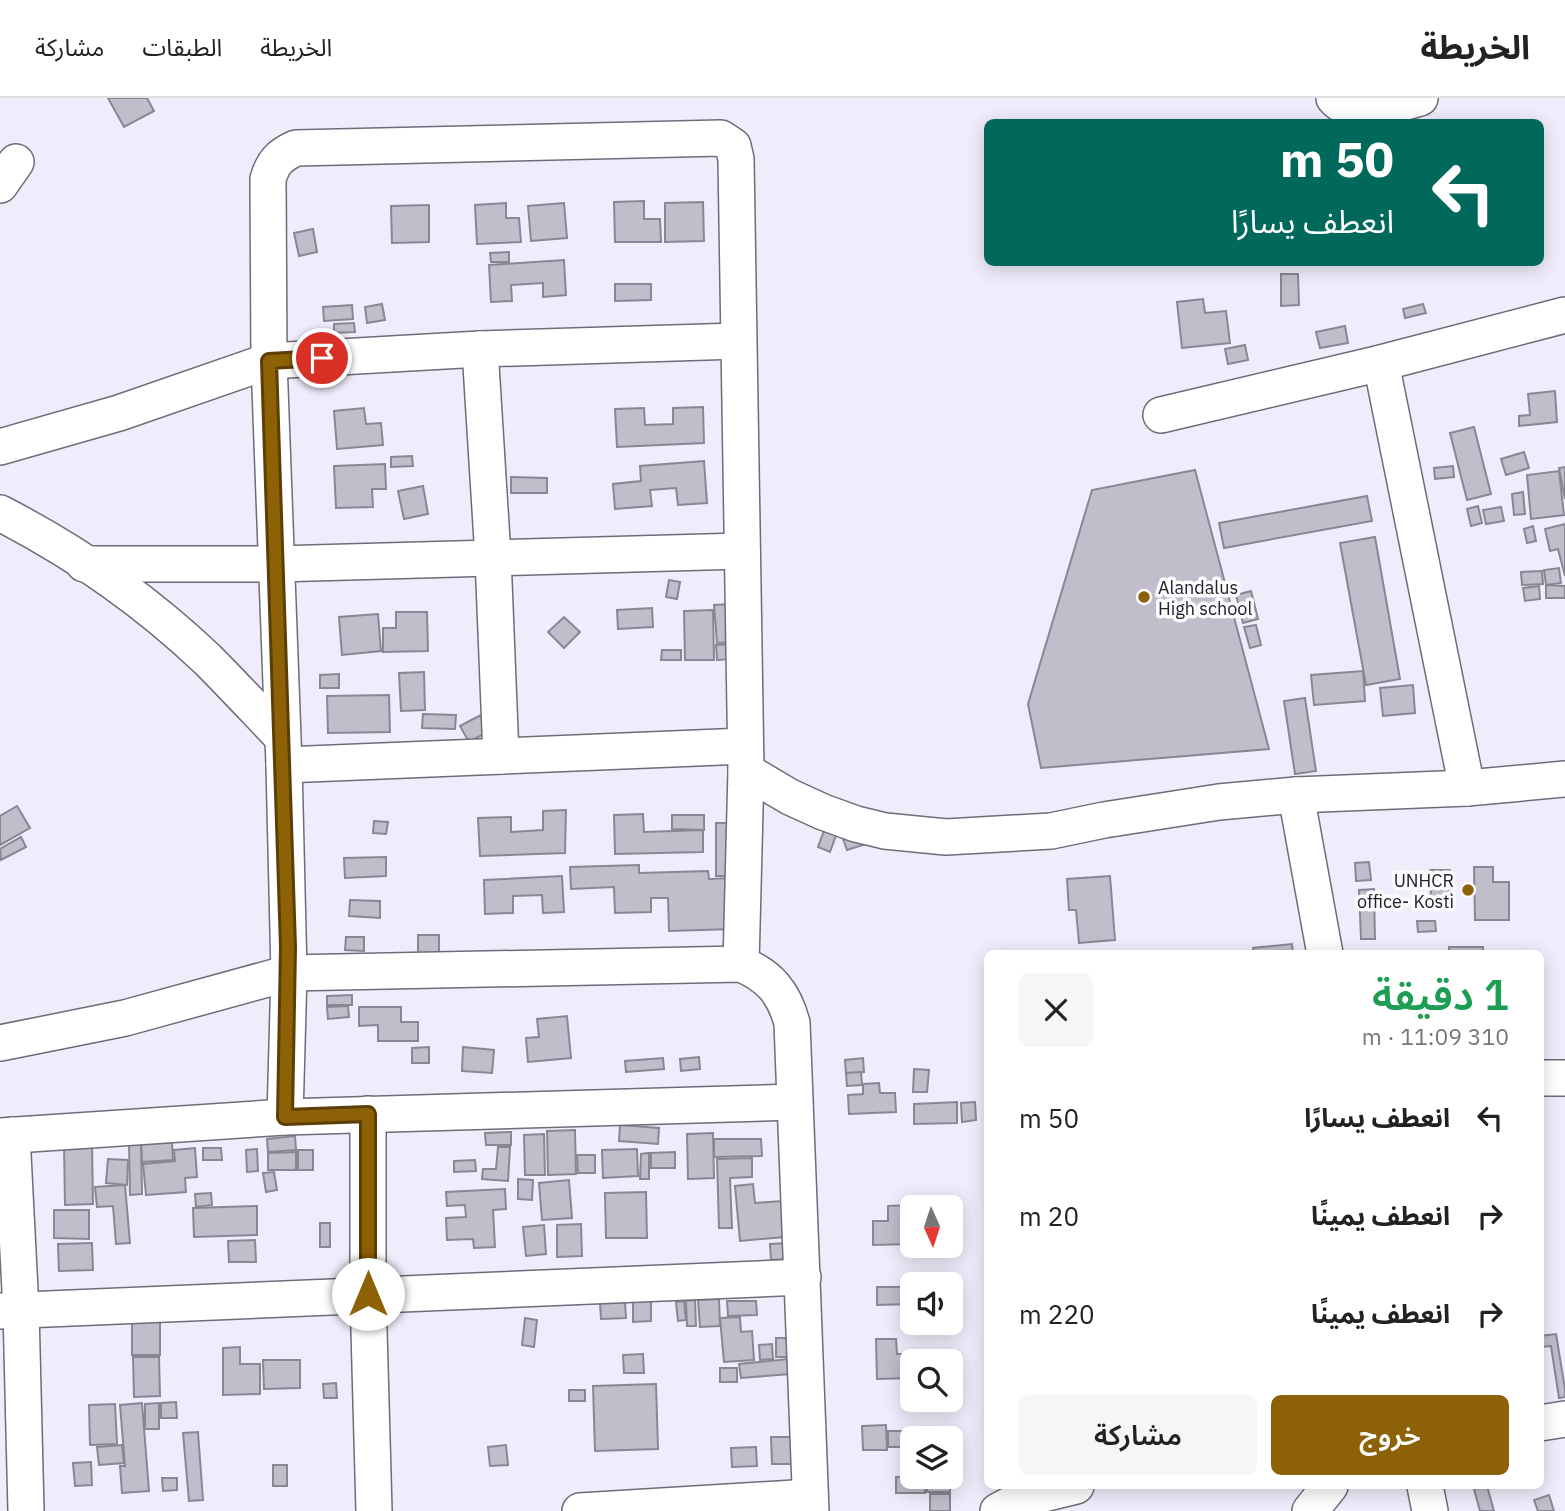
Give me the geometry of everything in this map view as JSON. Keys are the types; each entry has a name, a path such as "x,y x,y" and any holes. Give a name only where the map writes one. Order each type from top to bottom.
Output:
{"street":[{"path":"1334,98 1338,104 1346,107 1368,109 1420,98"},
{"path":"285,1117 289,973 269,361 268,179 271,167 280,156 304,147 724,139 733,146 736,159 746,759 741,964"},
{"path":"1161,415 1381,363 1565,314"},
{"path":"0,447 131,410 269,361 480,349 738,341"},
{"path":"480,349 493,557 501,756"},
{"path":"1381,363 1467,788"},
{"path":"0,513 130,595 206,659 283,751 746,759 790,797 823,812 885,831 946,837 1051,831 1160,810 1296,795 1467,788 1563,788"},
{"path":"84,564 276,564 742,551"},
{"path":"1296,795 1324,950"},
{"path":"0,1044 125,1018 289,973 741,964 769,980 787,1003 792,1023 811,1504 580,1511"},
{"path":"1544,1078 1565,1078"},
{"path":"26,1511 10,1311 6,1135 285,1117 794,1102"},
{"path":"368,1114 368,1294 374,1511"},
{"path":"10,1311 803,1277"},
{"path":"1544,1422 1565,1419"},
{"path":"998,1511 1019,1500 1064,1489"},
{"path":"1310,1511 1328,1489"},
{"path":"1426,1489 1430,1511"}],"building":[{"path":"108,98 147,98 154,111 124,127"},
{"path":"644,201 644,219 660,219 661,242 615,242 614,202"},
{"path":"703,202 704,241 665,242 665,203"},
{"path":"506,203 506,218 519,218 521,242 477,244 475,205"},
{"path":"564,203 567,238 531,241 528,206"},
{"path":"429,205 429,242 392,243 391,206"},
{"path":"313,229 317,252 299,256 294,233"},
{"path":"509,252 509,262 491,262 490,253"},
{"path":"564,260 566,295 543,297 543,283 511,285 512,301 491,302 489,265"},
{"path":"1281,274 1298,274 1299,305 1281,306"},
{"path":"615,284 651,284 651,300 615,301"},
{"path":"1203,299 1205,313 1226,311 1230,343 1182,348 1177,302"},
{"path":"382,304 385,320 367,323 365,307"},
{"path":"1423,304 1426,313 1405,318 1403,309"},
{"path":"352,305 353,319 324,321 323,307"},
{"path":"354,323 355,332 334,333 334,324"},
{"path":"1345,326 1348,343 1320,348 1316,332"},
{"path":"1245,345 1248,360 1228,364 1225,349"},
{"path":"1555,391 1557,422 1519,426 1519,416 1530,415 1528,394"},
{"path":"703,407 704,443 617,447 615,409 644,408 645,425 673,424 673,408"},
{"path":"364,408 366,424 381,423 383,445 337,449 334,411"},
{"path":"1474,427 1491,494 1467,500 1450,433"},
{"path":"1524,452 1529,468 1506,475 1501,459"},
{"path":"412,456 413,466 391,467 391,457"},
{"path":"704,461 707,503 678,505 676,488 650,490 652,506 615,509 613,484 641,481 640,466"},
{"path":"385,464 386,489 372,489 373,507 336,508 334,466"},
{"path":"1453,466 1454,477 1435,479 1434,468"},
{"path":"1565,467 1565,499 1559,468"},
{"name":"Alandalus High school","path":"1195,470 1269,749 1041,768 1028,704 1092,490"},
{"path":"1559,471 1564,515 1531,519 1527,475"},
{"path":"511,477 547,478 547,493 511,493"},
{"path":"423,486 428,514 404,519 398,491"},
{"path":"1523,492 1525,514 1514,515 1512,494"},
{"path":"1367,496 1372,521 1224,548 1219,523"},
{"path":"1478,506 1482,523 1471,526 1467,509"},
{"path":"1501,507 1504,521 1486,524 1483,510"},
{"path":"1565,524 1565,576 1558,549 1550,551 1545,529"},
{"path":"1533,526 1536,541 1527,543 1524,529"},
{"path":"1375,537 1400,679 1366,685 1340,543"},
{"path":"1559,568 1561,583 1546,585 1544,570"},
{"path":"1542,571 1543,584 1522,585 1521,572"},
{"path":"669,580 680,582 677,599 666,597"},
{"path":"1546,585 1565,586 1565,598 1546,598"},
{"path":"1539,586 1540,599 1525,601 1523,588"},
{"path":"1251,591 1258,619 1243,623 1236,595"},
{"path":"732,604 735,642 717,643 714,605"},
{"path":"652,608 653,627 618,629 617,610"},
{"path":"713,610 714,660 685,660 684,611"},
{"path":"396,612 427,612 428,651 383,652 383,628 396,628"},
{"path":"378,614 381,651 342,655 339,617"},
{"path":"564,617 580,632 564,648 548,632"},
{"path":"1256,625 1261,645 1250,648 1244,627"},
{"path":"733,644 734,659 717,660 716,645"},
{"path":"662,650 681,650 681,660 661,660"},
{"path":"1363,671 1365,701 1314,705 1311,675"},
{"path":"424,672 425,710 401,711 399,673"},
{"path":"339,674 339,688 320,688 320,675"},
{"path":"1413,685 1415,713 1383,716 1380,688"},
{"path":"389,695 390,732 328,733 327,696"},
{"path":"1305,698 1316,771 1295,774 1284,701"},
{"path":"492,709 501,725 469,742 460,726"},
{"path":"423,714 456,715 455,729 422,728"},
{"path":"17,806 30,828 0,845 0,816"},
{"path":"566,810 565,853 480,856 478,818 511,817 511,832 543,830 543,811"},
{"path":"643,814 644,832 703,830 703,852 615,854 614,815"},
{"path":"672,815 704,815 704,830 672,829"},
{"path":"374,821 388,822 386,834 373,833"},
{"path":"716,823 730,823 731,876 716,876"},
{"path":"826,825 838,830 830,852 818,847"},
{"path":"842,836 866,844 847,850"},
{"path":"21,837 26,847 1,860 0,849"},
{"path":"386,857 386,876 345,878 344,858"},
{"path":"1369,862 1371,880 1356,881 1355,863"},
{"path":"639,865 639,873 708,871 709,879 732,878 734,929 669,931 668,898 651,898 651,912 615,913 614,887 571,889 570,867"},
{"path":"1474,867 1493,867 1493,882 1509,882 1509,920 1475,920"},
{"path":"1430,870 1450,870 1451,901 1431,901"},
{"path":"562,876 564,912 543,913 542,895 513,896 513,913 485,914 484,880"},
{"path":"1110,876 1115,940 1079,943 1076,910 1069,910 1067,879"},
{"path":"1374,889 1375,939 1361,939 1359,890"},
{"path":"350,900 380,901 380,918 349,916"},
{"path":"1417,921 1435,921 1436,931 1418,932"},
{"path":"418,935 439,935 439,957 418,957"},
{"path":"346,937 364,937 364,951 345,950"},
{"path":"1292,944 1293,950 1253,950"},
{"path":"1449,947 1483,947 1483,950 1449,950"},
{"path":"352,995 352,1005 327,1005 327,996"},
{"path":"348,1006 349,1017 328,1019 327,1007"},
{"path":"359,1007 401,1007 401,1022 418,1022 418,1041 378,1041 378,1025 359,1026"},
{"path":"567,1016 571,1058 528,1062 526,1038 539,1037 537,1019"},
{"path":"429,1047 429,1063 412,1063 412,1048"},
{"path":"463,1047 494,1050 492,1073 462,1071"},
{"path":"699,1057 700,1069 681,1071 680,1059"},
{"path":"663,1058 664,1069 626,1072 625,1061"},
{"path":"863,1058 864,1072 846,1074 845,1060"},
{"path":"914,1069 929,1070 927,1092 913,1092"},
{"path":"861,1072 862,1085 847,1086 846,1073"},
{"path":"879,1083 880,1093 895,1093 896,1112 849,1114 848,1095 863,1094 863,1084"},
{"path":"957,1102 957,1123 914,1124 914,1104"},
{"path":"975,1102 976,1120 962,1122 961,1103"},
{"path":"620,1125 659,1128 658,1144 619,1141"},
{"path":"575,1130 576,1174 548,1175 547,1131"},
{"path":"511,1132 511,1145 486,1145 485,1133"},
{"path":"713,1133 714,1178 688,1179 687,1134"},
{"path":"544,1134 545,1175 525,1175 524,1135"},
{"path":"295,1136 296,1150 268,1152 267,1139"},
{"path":"714,1139 761,1139 762,1156 714,1157"},
{"path":"172,1141 173,1160 142,1162 141,1144"},
{"path":"129,1143 141,1143 142,1194 130,1195"},
{"path":"64,1144 92,1144 93,1204 65,1205"},
{"path":"498,1147 510,1147 508,1181 482,1179 483,1169 496,1169"},
{"path":"195,1148 197,1177 185,1178 186,1192 146,1195 143,1164 175,1161 174,1150"},
{"path":"203,1148 221,1148 222,1160 203,1160"},
{"path":"257,1149 258,1171 247,1172 246,1150"},
{"path":"637,1149 638,1176 603,1178 602,1150"},
{"path":"298,1150 313,1150 313,1170 298,1170"},
{"path":"296,1152 296,1170 268,1170 268,1153"},
{"path":"675,1152 675,1168 651,1168 651,1153"},
{"path":"649,1153 649,1179 640,1179 641,1154"},
{"path":"577,1155 595,1155 595,1173 578,1173"},
{"path":"752,1158 752,1177 730,1178 732,1228 719,1228 717,1159"},
{"path":"108,1159 128,1160 127,1185 106,1183"},
{"path":"475,1160 476,1171 454,1172 454,1161"},
{"path":"274,1172 277,1190 266,1192 263,1173"},
{"path":"518,1179 533,1180 532,1200 518,1199"},
{"path":"569,1180 572,1218 542,1220 539,1183"},
{"path":"753,1184 755,1203 782,1201 785,1237 740,1241 735,1186"},
{"path":"125,1185 130,1243 116,1244 113,1206 97,1207 95,1187"},
{"path":"505,1189 506,1209 493,1210 495,1247 474,1248 473,1239 447,1240 446,1218 466,1217 465,1205 447,1206 446,1192"},
{"path":"646,1192 647,1238 606,1238 605,1193"},
{"path":"211,1193 212,1205 196,1207 195,1194"},
{"path":"257,1206 257,1235 194,1237 193,1208"},
{"path":"888,1206 900,1206 900,1244 873,1245 873,1221 888,1221"},
{"path":"54,1210 89,1210 89,1239 54,1238"},
{"path":"320,1223 330,1223 330,1247 320,1247"},
{"path":"581,1224 582,1256 557,1257 557,1225"},
{"path":"544,1225 546,1254 526,1256 523,1227"},
{"path":"255,1240 256,1262 229,1262 228,1241"},
{"path":"92,1243 93,1270 59,1271 58,1244"},
{"path":"788,1243 788,1259 771,1260 770,1244"},
{"path":"877,1287 900,1287 900,1304 877,1305"},
{"path":"633,1299 651,1299 651,1321 633,1322"},
{"path":"719,1299 720,1326 700,1327 698,1300"},
{"path":"695,1300 696,1326 687,1326 686,1301"},
{"path":"684,1301 686,1320 678,1321 676,1302"},
{"path":"727,1301 756,1301 757,1315 728,1316"},
{"path":"625,1302 626,1318 601,1319 600,1303"},
{"path":"740,1317 741,1332 752,1331 754,1360 724,1362 720,1318"},
{"path":"525,1318 537,1320 534,1347 522,1345"},
{"path":"132,1320 160,1320 160,1355 132,1355"},
{"path":"1556,1334 1565,1397 1559,1398 1551,1346 1544,1347 1544,1336"},
{"path":"776,1338 790,1338 790,1357 776,1357"},
{"path":"876,1339 896,1339 897,1354 900,1354 900,1378 877,1379"},
{"path":"772,1344 773,1359 760,1360 759,1345"},
{"path":"240,1347 240,1364 260,1364 260,1394 223,1395 223,1348"},
{"path":"643,1354 644,1373 624,1373 623,1355"},
{"path":"133,1357 159,1357 160,1396 134,1397"},
{"path":"788,1359 790,1374 741,1378 739,1364"},
{"path":"263,1360 300,1360 300,1388 264,1389"},
{"path":"720,1368 737,1368 737,1382 720,1382"},
{"path":"336,1383 337,1398 324,1398 323,1384"},
{"path":"656,1384 658,1449 595,1451 593,1386"},
{"path":"569,1390 585,1390 585,1401 569,1401"},
{"path":"176,1402 177,1418 161,1418 161,1403"},
{"path":"142,1403 149,1491 122,1493 120,1466 125,1466 120,1405"},
{"path":"159,1403 159,1429 145,1429 145,1404"},
{"path":"115,1404 117,1444 90,1445 89,1405"},
{"path":"886,1425 887,1450 863,1450 862,1426"},
{"path":"888,1431 900,1431 900,1447 888,1447"},
{"path":"198,1432 203,1500 189,1501 183,1433"},
{"path":"771,1437 795,1437 796,1464 772,1464"},
{"path":"122,1445 124,1463 99,1465 97,1447"},
{"path":"506,1445 508,1465 490,1466 488,1447"},
{"path":"756,1447 757,1466 732,1467 731,1448"},
{"path":"91,1462 92,1485 75,1486 73,1463"},
{"path":"273,1465 287,1465 287,1486 273,1486"},
{"path":"896,1477 900,1477 900,1489 925,1489 925,1493 896,1493"},
{"path":"162,1478 177,1478 177,1490 163,1491"},
{"path":"927,1489 950,1489 950,1492 927,1492"},
{"path":"1474,1489 1488,1489 1494,1511 1480,1511"},
{"path":"930,1494 950,1494 950,1511 930,1511"},
{"path":"1549,1495 1554,1511 1538,1511 1534,1500"}],"place":[{"name":"Alandalus High school","path":"1144,597"},
{"name":"UNHCR office- Kosti","path":"1468,890"}],"route":[{"path":"322,358 269,361 289,973 285,1117 368,1114 368,1294"}]}
